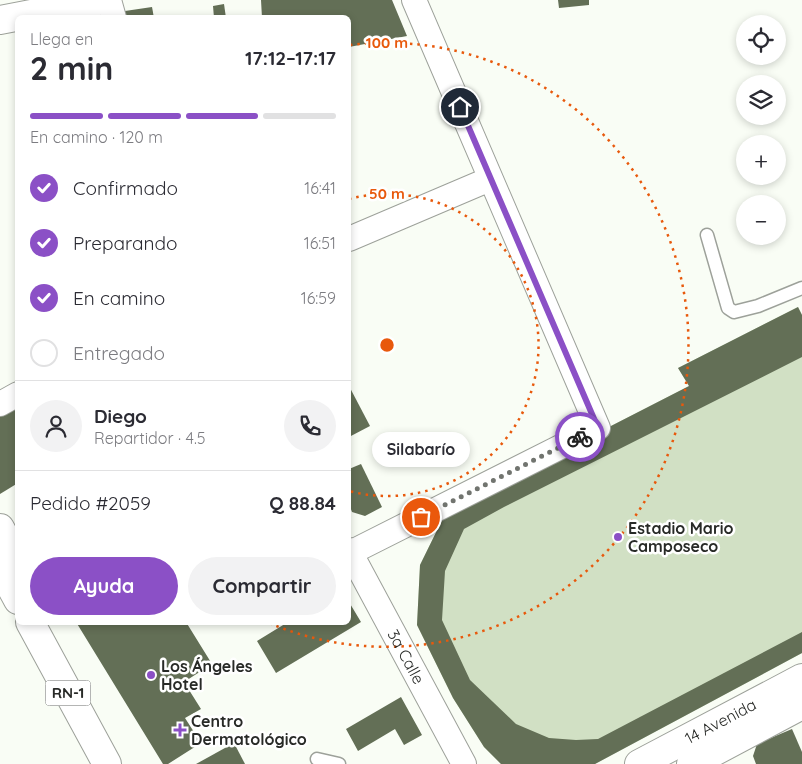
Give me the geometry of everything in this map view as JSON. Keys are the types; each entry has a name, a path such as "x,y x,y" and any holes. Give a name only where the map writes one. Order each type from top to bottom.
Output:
{"street":[{"path":"26,15 104,0"},
{"path":"108,0 113,15"},
{"path":"351,552 598,428 414,0"},
{"path":"0,20 15,17"},
{"path":"351,238 490,179"},
{"path":"0,404 15,396"},
{"path":"0,528 15,556"},
{"name":"3a Calle","path":"351,554 464,764"},
{"path":"0,567 15,594"},
{"name":"RN-1","path":"32,625 106,764"},
{"name":"RN-1","path":"53,625 127,764"},
{"name":"14 Avenida","path":"639,764 729,743 802,678"},
{"name":"14 Avenida","path":"692,764 802,705"}],"lane":[{"path":"707,235 728,308 734,312 758,306 802,288"},
{"path":"317,759 339,764"}],"green space":[{"name":"Estadio Mario Camposeco","path":"798,307 802,315 802,653 595,764 501,764 484,747 453,698 417,625 420,565 447,510 689,386 678,368"}],"building":[{"path":"261,0 392,0 407,36 351,47 351,15 262,15"},
{"path":"558,0 589,0 589,5 559,8"},
{"path":"224,4 226,15 214,15 213,6"},
{"path":"152,7 153,15 126,15 125,11"},
{"path":"798,307 802,315 802,357 464,529 445,571 442,620 470,680 516,724 549,738 598,739 802,632 802,653 595,764 501,764 484,747 453,698 417,625 420,565 447,510 689,386 678,368"},
{"path":"351,390 370,426 351,436"},
{"path":"15,409 15,485 0,494 0,417"},
{"path":"361,464 382,507 365,516 352,512 351,509 351,468"},
{"path":"351,605 361,622 276,673 257,641 283,625 351,625"},
{"path":"78,625 188,625 212,664 184,682 201,709 185,718 201,743 168,764 163,764"},
{"path":"401,697 422,735 404,745 395,729 358,751 346,729"},
{"path":"792,729 802,752 802,764 756,764 753,756 757,744"},
{"path":"234,743 245,764 196,764"}],"way so far":[{"path":"421,517 580,437"}],"place":[{"name":"Silabarío","path":"421,517"},
{"name":"Estadio Mario Camposeco","path":"618,537"},
{"name":"Los Ángeles Hotel","path":"151,675"},
{"name":"Centro Dermatológico","path":"180,730"}],"route":[{"path":"460,107 598,428 580,437"}]}
